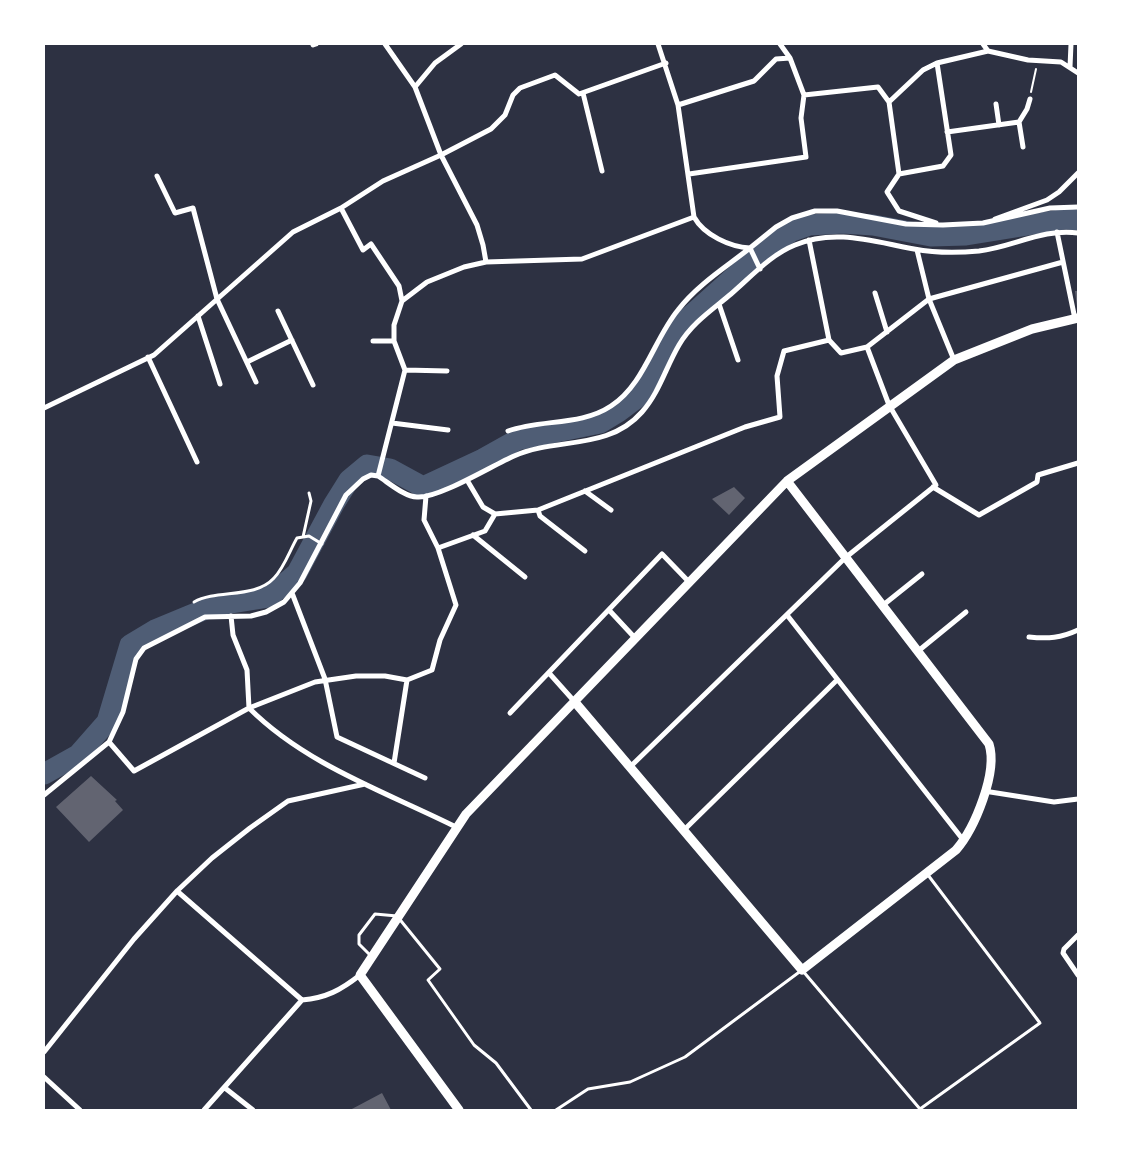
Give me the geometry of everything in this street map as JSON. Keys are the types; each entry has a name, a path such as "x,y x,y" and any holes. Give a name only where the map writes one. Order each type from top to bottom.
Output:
{"street":[{"path":"385,44 415,87 441,155 477,225 486,262"},
{"path":"415,87 435,63 461,44"},
{"path":"658,44 666,63 678,105 694,217 699,226 735,247 751,249"},
{"path":"689,174 806,157 801,118 804,95 790,58 780,44"},
{"path":"983,44 988,51"},
{"path":"1070,67 1071,44"},
{"path":"890,102 923,70 937,63 988,51 1060,62 1078,73"},
{"path":"678,105 754,81 776,60 790,58"},
{"path":"44,408 148,358 292,232 341,208 383,181 441,155 490,129 505,116 513,95 520,88 555,75 579,94 666,63"},
{"path":"898,174 943,166 951,155 937,63"},
{"path":"804,95 878,87 890,102 898,174 887,192 899,211 944,225"},
{"path":"583,93 602,171"},
{"path":"1023,147 1020,122 1030,99"},
{"path":"996,104 999,125"},
{"path":"947,132 1020,122"},
{"path":"983,223 1047,200 1078,173"},
{"path":"157,176 175,213 193,208 217,299 256,382"},
{"path":"508,431 530,425 582,418 611,406 623,397 636,380 660,336 687,299 776,227 792,218 815,211 837,211 906,224 944,225 983,223 1050,208 1078,207"},
{"path":"341,208 363,250 371,244 399,286 402,301 394,325 394,341 405,370 379,474"},
{"path":"402,301 427,282 464,267 486,262 582,259 694,217"},
{"path":"204,1110 302,1000 320,998 338,991 360,975 397,916 466,814 787,481 954,360 1032,329 1076,318 1057,232"},
{"path":"44,795 109,742 118,728 131,672 136,659 144,648 205,617 251,616 266,612 284,602 292,593 321,543 346,495 363,479 379,474 416,498 467,480 515,455 548,446 590,442 618,431 642,412 657,390 679,345 694,324 719,304 759,266 794,245 809,240 840,236 917,250 944,252 980,251 1057,232 1078,233"},
{"path":"809,240 829,340 841,353 867,347 929,299 1063,262"},
{"path":"751,249 759,266"},
{"path":"917,250 929,299 954,360"},
{"path":"875,293 887,332"},
{"path":"719,304 738,360"},
{"path":"278,311 314,385"},
{"path":"198,316 220,384"},
{"path":"246,362 292,340"},
{"path":"467,480 483,507 495,514 538,510 745,427 780,417 776,376 784,351 829,340"},
{"path":"373,341 394,341"},
{"path":"630,767 845,558 936,485 889,406 867,347"},
{"path":"148,358 197,462"},
{"path":"405,370 447,371"},
{"path":"392,423 448,430"},
{"path":"934,487 979,515 1037,482 1038,475 1078,462"},
{"path":"549,673 802,970 927,873 964,841 973,825 992,767 992,755 989,744 787,481"},
{"path":"586,491 611,510"},
{"path":"109,742 134,771 249,708 325,680 385,676 407,680 432,670 440,640 456,605 438,548 424,520 426,496"},
{"path":"538,510 540,516 584,552"},
{"path":"438,548 485,530 495,514"},
{"path":"473,535 525,577"},
{"path":"510,714 662,554 689,582"},
{"path":"882,607 922,574"},
{"path":"292,593 325,680 336,737 425,778"},
{"path":"608,610 635,638"},
{"path":"917,652 966,612"},
{"path":"787,615 964,841"},
{"path":"231,616 233,635 247,670 249,708 285,741 365,784 456,827"},
{"path":"1029,637 1050,639 1065,636 1078,630"},
{"path":"394,763 407,680"},
{"path":"684,830 837,680"},
{"path":"44,1052 134,940 177,892 250,828 288,801 365,784"},
{"path":"984,791 1054,802 1078,799"},
{"path":"177,892 302,1000"},
{"path":"1078,935 1064,948 1063,954 1078,975"},
{"path":"360,975 459,1110"},
{"path":"44,1077 80,1110"},
{"path":"224,1088 252,1110"}],"lane":[{"path":"303,537 311,501 309,493"},
{"path":"194,602 204,597 261,587 274,578 296,538 309,536 321,543"},
{"path":"556,1110 588,1088 630,1082 685,1057 802,970 920,1109 1040,1023 927,873"},
{"path":"371,956 359,944 360,935 375,914 397,916 440,969 428,980 474,1045 496,1063 531,1110"}],"path":[{"path":"1030,99 1038,60"}],"building":[{"path":"1075,291 1078,291 1078,307 1077,307"},
{"path":"734,487 745,498 729,515 712,499"},
{"path":"91,776 117,800 115,801 123,810 89,842 56,807"},
{"path":"382,1093 391,1110 350,1110"}],"waterway":[{"path":"44,774 78,755 107,722 130,645 155,630 213,606 269,597 297,573 349,480 367,465 390,469 423,487 483,459 517,440 600,423 638,397 679,326 765,249 792,231 809,225 843,223 873,225 931,236 966,235 1065,219 1078,220"}]}
